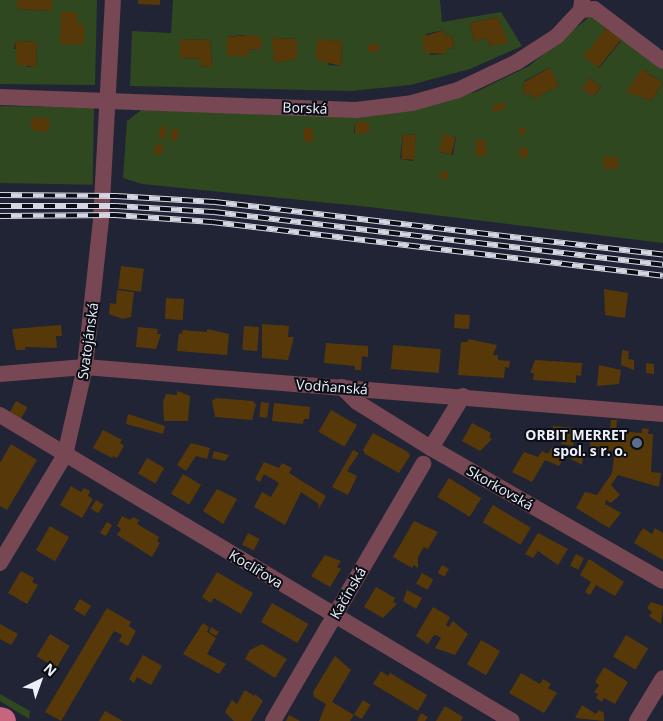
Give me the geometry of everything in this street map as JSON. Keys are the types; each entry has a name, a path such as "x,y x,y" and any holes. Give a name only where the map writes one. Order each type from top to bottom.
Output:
{"street":[{"name":"Svatojánská","path":"0,563 65,454 85,367 96,284 109,100 113,0"},
{"name":"Borská","path":"0,97 356,110 412,103 500,72 558,36 582,5 594,9 663,61"},
{"name":"Vodňanská","path":"0,374 85,367 463,396 663,414"},
{"name":"Skorkovská","path":"342,387 357,402 431,448 663,580"},
{"path":"431,448 463,396"},
{"name":"Koclířova","path":"0,415 512,721"},
{"name":"Kačínská","path":"273,721 423,464"},
{"path":"637,721 663,678"}],"green space":[{"path":"0,0 17,0 17,9 51,11 52,0 97,0 95,85 0,84","holes":["61,12 77,12 77,24 84,25 84,45","15,41 37,42 36,67 27,67 18,49 14,49"]},
{"path":"173,0 440,0 442,22 501,12 522,46 470,69 410,85 351,91 130,86 132,31 171,33","holes":["498,17 507,42 489,46 487,38 474,41 470,23","444,30 445,36 452,35 454,48 447,49 446,54 430,55 426,34","241,35 261,37 261,50 249,49 249,56 227,56 227,37","273,38 297,39 296,59 274,63","180,39 210,40 212,67 201,66 201,59 180,58","317,40 342,41 341,66 329,65"]},
{"path":"592,15 663,68 663,83 663,243 369,207 142,184 123,178 127,121 145,107 424,107 478,91 529,66","holes":["606,28 621,41 599,68 584,56","549,68 559,86 533,99 530,93 523,95 524,81","644,70 663,83 651,101 627,92","590,78 601,87 593,97 582,88","355,122 369,122 369,133 354,133","403,134 416,135 413,161 400,159","443,135 456,137 453,155 440,152","603,157 618,157 618,168 604,169"]},
{"path":"0,106 94,108 93,185 0,183"},
{"path":"0,694 30,711 29,719 0,701"}],"building":[{"path":"17,0 52,0 52,11 17,9"},
{"path":"138,0 160,0 160,5 138,4"},
{"path":"61,12 77,12 77,24 84,24 84,45 60,44"},
{"path":"498,17 508,43 489,46 487,38 474,41 470,23"},
{"path":"606,28 621,40 598,68 583,56"},
{"path":"444,30 445,36 452,35 454,48 447,49 446,54 425,53 422,37"},
{"path":"250,35 261,37 261,50 249,49 249,56 227,56 227,37"},
{"path":"272,38 297,39 297,59 274,63"},
{"path":"180,39 210,40 212,67 200,66 201,59 180,58"},
{"path":"317,39 342,41 341,66 316,60"},
{"path":"15,41 37,42 36,67 17,65"},
{"path":"369,44 379,44 378,52 368,52"},
{"path":"550,68 559,86 533,99 530,93 523,95 524,82"},
{"path":"642,69 663,83 651,101 626,92"},
{"path":"590,78 601,87 593,97 582,88"},
{"path":"504,102 506,109 493,112 492,106"},
{"path":"32,117 50,119 49,132 31,130"},
{"path":"355,122 369,122 369,133 355,133"},
{"path":"160,126 167,127 165,139 158,138"},
{"path":"520,127 526,128 523,136 518,134"},
{"path":"173,128 180,130 176,141 170,140"},
{"path":"304,128 313,128 313,142 304,142"},
{"path":"403,134 416,135 414,160 401,159"},
{"path":"443,134 456,137 452,154 439,152"},
{"path":"476,140 486,140 486,156 476,156"},
{"path":"154,145 163,145 163,154 154,154"},
{"path":"520,147 529,149 527,158 519,157"},
{"path":"603,157 618,157 618,169 603,169"},
{"path":"441,171 450,174 448,179 439,177"},
{"path":"121,266 144,269 141,292 118,289"},
{"path":"604,289 628,293 625,318 605,315"},
{"path":"117,290 134,292 131,317 123,319 109,314 110,303 116,304"},
{"path":"166,298 184,299 183,320 165,319"},
{"path":"455,314 470,315 469,329 454,328"},
{"path":"262,324 289,326 288,337 294,337 288,360 262,358"},
{"path":"61,325 62,336 56,336 57,348 25,347 25,350 16,350 12,329"},
{"path":"244,326 259,327 257,351 242,350"},
{"path":"138,327 158,329 157,334 161,334 156,349 136,347"},
{"path":"207,329 229,334 227,355 177,351 179,333 182,334 183,330 207,332"},
{"path":"468,339 497,345 493,355 498,355 498,360 510,361 509,368 505,367 504,378 458,375 461,342 468,342"},
{"path":"326,343 368,346 368,357 362,356 361,370 355,370 355,366 324,363"},
{"path":"393,345 441,349 439,373 391,369"},
{"path":"622,350 629,351 628,359 634,360 634,370 621,365"},
{"path":"535,360 582,363 581,376 576,375 576,383 533,380 534,373 530,373"},
{"path":"646,363 654,364 654,374 646,373"},
{"path":"599,365 621,370 619,384 597,386"},
{"path":"177,391 190,396 188,421 164,421 163,402 166,394 177,395"},
{"path":"216,398 253,401 256,405 252,420 215,417 212,401"},
{"path":"16,401 27,407 20,421 8,415"},
{"path":"261,402 269,403 267,418 259,417"},
{"path":"274,403 310,407 309,419 304,419 303,424 272,421"},
{"path":"331,410 357,425 344,447 318,432"},
{"path":"128,414 165,426 163,434 126,424"},
{"path":"611,420 617,420 616,431 642,433 642,428 649,429 648,434 653,434 651,472 661,473 659,487 618,475 611,485 620,495 611,503 606,500 605,504 621,513 609,528 576,508 585,492 597,495 612,473 615,451 590,449 591,429 610,431"},
{"path":"472,423 491,433 489,437 492,439 480,451 462,441"},
{"path":"553,426 575,428 573,446 561,444 561,438 552,437"},
{"path":"103,430 122,440 120,443 124,446 117,458 113,456 112,458 93,448"},
{"path":"373,433 408,452 410,456 399,473 365,454 363,450"},
{"path":"191,443 210,448 207,459 196,456 186,471 177,465"},
{"path":"11,444 37,460 7,510 0,506 0,463"},
{"path":"552,447 565,455 559,466 545,460 532,482 512,472 524,452 538,457 542,451 548,454"},
{"path":"572,448 584,450 582,465 571,459"},
{"path":"353,450 359,453 347,471 357,476 348,495 332,487"},
{"path":"214,451 229,455 225,461 212,458"},
{"path":"147,458 164,468 155,484 138,474"},
{"path":"264,462 279,468 282,463 292,468 289,473 326,496 318,510 319,504 301,492 285,525 254,507 262,492 271,497 279,483 264,474 260,482 255,479"},
{"path":"183,474 201,485 189,505 171,494"},
{"path":"449,478 481,498 470,517 437,497"},
{"path":"71,486 81,492 84,488 90,491 88,496 93,499 82,518 60,505"},
{"path":"217,489 237,499 223,524 203,511"},
{"path":"96,500 104,505 98,513 91,508"},
{"path":"493,505 531,528 520,545 483,522"},
{"path":"122,516 130,520 133,517 139,520 137,524 159,537 157,541 160,543 152,557 117,535 121,529 117,526"},
{"path":"414,521 438,532 428,549 424,547 418,557 418,568 414,565 412,568 393,557"},
{"path":"107,522 112,525 106,536 100,533"},
{"path":"50,526 69,537 55,561 36,550"},
{"path":"643,528 652,534 655,528 663,533 663,560 634,543"},
{"path":"248,533 260,539 254,550 242,545"},
{"path":"538,533 568,549 558,565 538,551 533,558 525,554"},
{"path":"576,554 584,558 578,570 570,566"},
{"path":"325,555 341,561 337,567 341,569 330,587 311,576"},
{"path":"589,559 624,582 615,596 596,585 590,595 585,592 591,582 580,575"},
{"path":"442,565 449,569 444,577 438,573"},
{"path":"21,571 34,578 32,582 38,585 27,604 8,593"},
{"path":"217,572 253,593 241,614 214,598 211,603 202,597"},
{"path":"422,573 433,579 428,590 416,583"},
{"path":"376,587 395,598 393,602 397,604 383,618 364,607"},
{"path":"407,590 422,598 416,609 403,601"},
{"path":"80,599 91,606 85,616 74,609"},
{"path":"651,602 663,606 661,624 649,616 652,612 647,608"},
{"path":"272,603 308,624 297,643 261,622"},
{"path":"433,607 450,617 446,625 449,627 453,621 468,634 455,655 435,648 441,638 438,636 434,635 428,644 416,636"},
{"path":"107,608 131,622 129,626 136,631 128,646 119,641 122,635 114,631 61,721 45,712"},
{"path":"203,623 209,627 207,632 216,638 207,654 226,664 219,674 183,654"},
{"path":"0,624 18,634 11,645 0,639"},
{"path":"211,627 219,632 216,636 209,632"},
{"path":"50,634 70,646 56,668 37,656"},
{"path":"626,635 648,648 635,670 613,656"},
{"path":"481,640 500,651 486,675 467,664"},
{"path":"262,644 287,659 275,678 245,659 250,650"},
{"path":"143,655 162,666 151,685 137,677 134,683 129,679"},
{"path":"335,656 351,670 332,702 354,715 350,721 319,721 326,704 314,697 313,692"},
{"path":"604,667 628,682 615,704 604,698 602,702 596,698 598,694 594,692 599,685 595,682"},
{"path":"381,671 388,676 390,673 427,695 418,711 373,684"},
{"path":"521,673 540,684 543,679 551,684 548,688 557,693 544,713 509,693"},
{"path":"245,690 254,696 255,694 263,701 251,721 234,721 225,712 232,700 237,704"},
{"path":"363,700 371,705 362,719 354,714"},
{"path":"582,705 596,714 599,710 604,713 604,721 575,718"},
{"path":"445,706 463,717 461,721 436,721"},
{"path":"105,711 123,721 99,721"},
{"path":"421,713 428,717 425,721 417,721"},
{"path":"289,715 300,721 286,721"}],"railway":[{"path":"0,195 116,196 215,202 663,255"},
{"path":"0,206 116,206 214,212 663,265"},
{"path":"0,216 115,215 212,222 663,276"}],"place":[{"name":"ORBIT MERRET spol. s r. o.","path":"637,443"}]}
